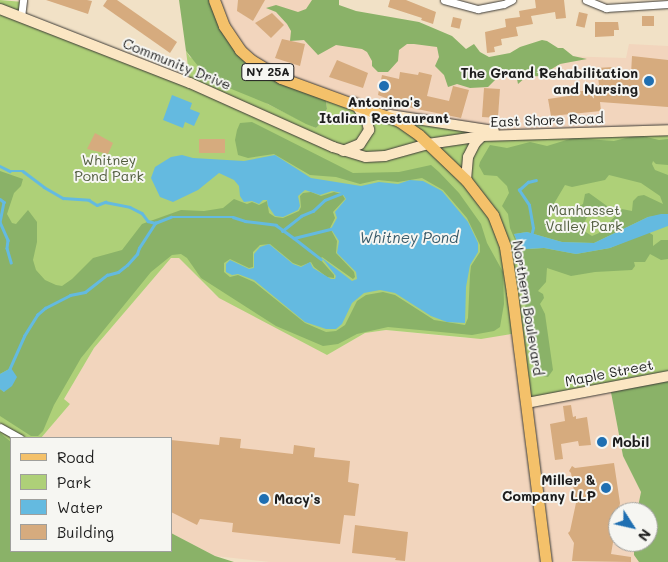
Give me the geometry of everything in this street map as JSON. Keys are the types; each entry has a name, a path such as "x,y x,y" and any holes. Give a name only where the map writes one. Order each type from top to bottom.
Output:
{"main road":[{"name":"Northern Boulevard","path":"214,0 224,26 240,50 251,60 281,78 387,115 410,128 466,180 493,215 505,247 527,403 546,562"},
{"name":"Community Drive","path":"0,9 190,83 344,151 374,158 428,144"},
{"path":"344,151 360,144 366,138 369,130 367,121 355,104"},
{"path":"387,115 518,135"},
{"name":"East Shore Road","path":"428,144 482,136 668,130"},
{"path":"466,180 468,156 482,136"},
{"name":"Maple Street","path":"527,403 668,376"}],"street":[{"path":"21,17 23,0"},
{"path":"444,0 464,7 478,9 504,4 512,0"},
{"path":"586,0 606,8 668,4"},
{"path":"0,427 18,437"}],"shaded area":[{"path":"214,0 314,0 437,47 495,74 560,56 626,58 629,44 668,46 668,130 517,135 387,115 251,60"},
{"path":"179,257 212,292 327,355 365,333 386,330 466,338 518,333 610,387 623,456 641,492 639,502 608,502 608,552 634,552 639,562 270,562 215,556 172,534 172,437 42,437 70,404 64,399 94,348 171,258"}],"green space":[{"name":"Whitney Pond Park","path":"0,0 23,2 21,17 190,82 186,51 190,57 268,104 316,128 323,119 327,109 326,99 387,115 517,135 668,130 668,376 527,403 517,333 481,339 386,330 365,333 327,355 219,298 179,258 171,258 94,348 64,399 70,404 42,437 10,437 10,552 172,552 172,534 210,562 0,562"},
{"path":"179,0 214,0 240,50 326,99 327,109 320,124 316,128 268,104 224,86 198,66 186,51"},
{"path":"312,0 339,0 339,5 356,11 419,22 452,36 466,49 474,44 480,52 489,57 510,53 520,47 542,40 558,48 563,48 573,56 587,59 560,64 540,76 526,77 518,84 516,74 510,71 498,77 488,87 470,88 457,84 448,87 444,75 435,66 439,57 437,47 407,44 399,50 398,61 388,72 378,72 372,66 372,61 367,52 362,49 336,45 318,55 304,40 290,41 291,31 287,24 276,12 266,8 276,5 298,12 306,9"},
{"path":"252,122 353,173 399,172 431,165 459,193 481,224 487,243 503,272 504,304 500,327 494,331 472,335 388,327 357,334 338,344 323,346 276,326 201,278 187,258 181,254 172,255 151,272 81,358 54,405 43,431 38,436 31,436 0,416 0,389 4,392 11,368 0,374 0,171 23,179 21,186 14,193 7,214 12,223 16,224 28,210 37,222 37,242 33,260 36,270 45,280 56,285 62,286 72,279 93,258 122,250 142,224 181,210 204,211 223,208 234,199 247,204 252,202 259,205 267,201 269,213 275,217 283,218 299,211 301,207 300,196 303,193 311,192 321,196 334,192 342,194 345,199 333,212 335,218 330,228 337,241 336,253 354,272 355,277 353,279 322,257 320,259 334,275 334,278 327,277 314,267 311,262 301,266 293,263 270,244 260,245 253,252 253,267 249,268 230,259 224,263 224,272 230,277 238,275 254,282 305,323 326,332 336,331 345,325 357,301 366,295 383,292 395,295 434,320 465,325 468,318 471,266 480,252 480,245 467,218 443,190 422,178 398,182 378,180 360,184 336,177 310,175 274,154 248,158 238,155 235,140 237,130 240,123"},
{"name":"Manhasset Valley Park","path":"638,135 659,140 668,139 668,165 656,164 653,161 652,164 655,170 668,175 668,214 648,217 594,243 562,242 527,232 514,234 519,246 576,254 610,248 648,232 653,235 653,246 661,240 668,240 668,259 661,260 650,254 645,262 634,262 635,266 632,270 595,272 571,276 547,268 546,282 538,291 543,294 544,298 540,304 545,314 553,370 548,377 534,374 531,369 538,360 533,352 535,346 528,327 532,318 525,311 526,299 521,285 521,269 517,260 515,240 510,228 508,214 502,206 509,193 507,186 497,176 484,175 479,166 480,162 490,145 507,148 530,142 547,146 573,138 614,141","holes":["609,175 641,183 660,196 663,204 644,195 638,196 633,201 632,211 622,209 599,233 592,236 581,229 588,215 602,217 610,211 607,206 589,193 585,194 583,204 578,207 564,228 555,229 551,226 549,218 552,207 565,185 572,187 605,180"]},
{"path":"668,376 668,562 639,562 634,555 634,552 658,552 658,502 639,502 641,492 623,456 610,387"},
{"path":"0,433 10,441 10,552 172,552 172,534 215,556 234,562 0,562"}],"water":[{"path":"172,95 192,103 190,109 200,113 194,126 185,122 183,128 163,120"},
{"name":"Whitney Pond","path":"182,155 193,158 244,161 275,155 311,178 361,186 379,182 398,184 410,180 423,181 442,191 468,222 478,243 478,252 470,265 466,287 465,323 447,322 431,316 395,293 380,290 364,293 352,303 342,324 336,329 326,329 305,322 254,280 226,272 226,264 230,260 249,269 254,268 254,254 260,247 269,244 293,264 301,267 310,262 313,268 331,279 335,279 336,276 322,258 352,281 357,279 356,272 337,253 339,241 331,229 337,218 335,212 346,199 342,193 332,191 320,195 305,190 298,196 300,206 298,210 283,217 275,216 268,206 267,200 263,200 259,204 252,201 244,202 240,196 239,186 234,180 219,173 198,190 173,202 160,197 151,178 155,167 171,157"},
{"path":"668,214 668,226 610,248 576,254 544,248 526,249 519,246 514,234 527,232 562,242 594,243 648,217"},
{"path":"11,368 17,377 12,386 4,392 0,389 0,374"}],"building":[{"path":"46,0 87,0 92,1 88,14"},
{"path":"107,0 117,0 177,42 170,53 103,6"},
{"path":"238,0 265,0 253,21 237,11"},
{"path":"390,0 406,0 436,12 433,24 421,20 422,18 388,7"},
{"path":"535,0 564,0 566,18 556,19 555,12 531,16 533,24 516,27 518,36 501,39 502,45 494,47 495,52 487,53 485,32 506,27 505,19 520,17 519,11 536,8"},
{"path":"579,12 588,14 585,28 576,26"},
{"path":"272,13 284,25 271,38 255,23"},
{"path":"642,16 654,16 654,26 642,26"},
{"path":"453,17 462,19 460,29 451,27"},
{"path":"595,22 618,22 619,30 614,30 614,36 595,37"},
{"path":"282,39 305,44 300,66 275,58"},
{"path":"632,56 668,60 668,107 600,102 601,111 551,116 548,99 575,95 575,92 590,90 590,86 599,85 597,68 613,67 613,73 631,74"},
{"path":"337,60 368,73 363,88 329,77"},
{"path":"400,72 418,75 419,72 432,75 427,96 449,101 453,86 469,90 461,118 412,108 378,95 382,75 399,79"},
{"path":"484,88 500,89 498,118 482,117"},
{"path":"95,133 113,143 108,154 87,149"},
{"path":"199,139 225,139 225,153 199,153"},
{"path":"571,405 573,417 576,416 576,419 587,417 591,445 579,446 578,441 561,444 563,459 555,460 550,424 565,421 563,406"},
{"name":"Macy's","path":"220,437 241,439 240,448 293,454 294,445 315,448 314,457 350,461 348,482 359,484 355,516 344,515 340,544 232,532 233,523 200,519 197,525 172,512 172,440 219,445"},
{"path":"614,463 620,502 608,502 608,552 631,557 631,562 572,561 574,543 568,533 576,503 571,473 569,471 572,466 575,468"},
{"path":"355,525 408,532 405,561 395,560 396,558 352,553"}],"waterway":[{"path":"0,166 10,171 23,171 44,187 63,198 89,200 97,205 105,202 130,207 142,213 148,221 155,223 171,217 233,217 245,221 276,225 294,238 331,229"},
{"path":"531,236 533,228 529,205 519,190 528,182 536,180"},
{"path":"282,231 301,216 313,211 325,200 342,193"},
{"path":"0,199 4,202 0,222 8,240 7,248 11,262"},
{"path":"9,370 24,336 37,315 45,308 70,295 85,292 107,275 118,272 127,265 137,254 155,223"},
{"path":"294,238 321,259"}],"place":[{"name":"The Grand Rehabilitation and Nursing","path":"649,81"},
{"name":"Antonino's Italian Restaurant","path":"384,86"},
{"name":"Mobil","path":"602,442"},
{"name":"Miller & Company LLP","path":"606,488"},
{"name":"Macy's","path":"264,499"}]}
